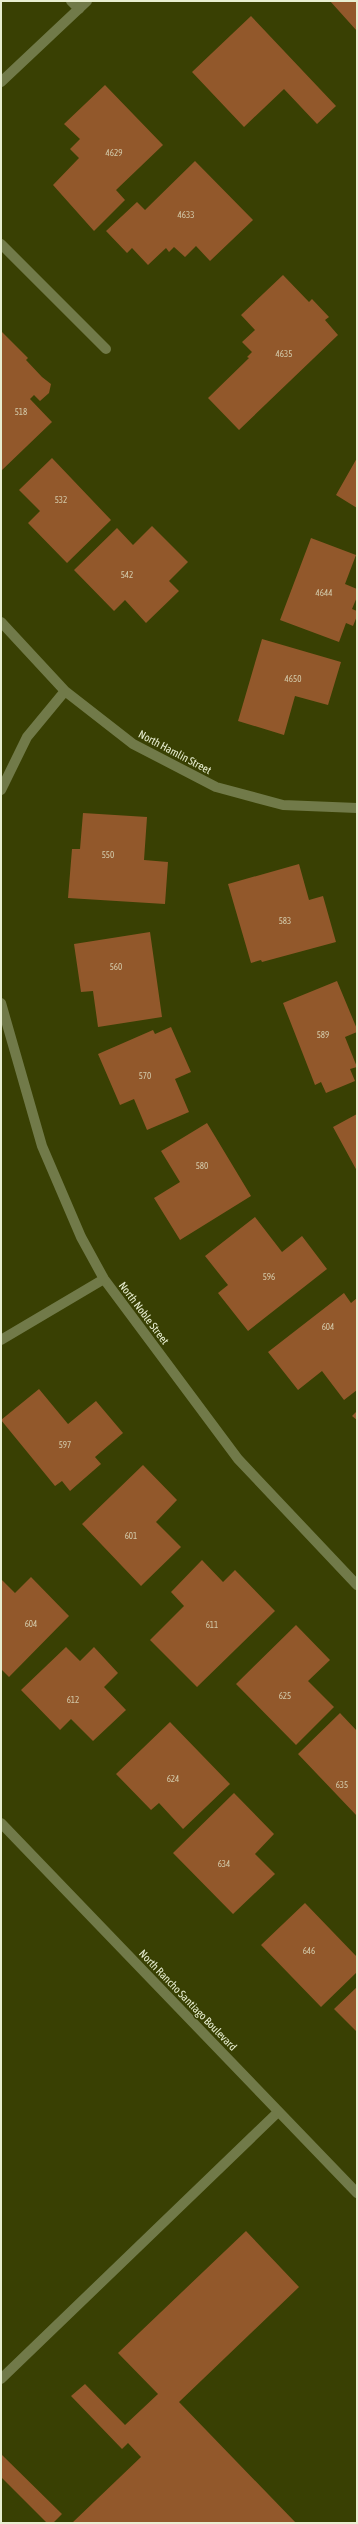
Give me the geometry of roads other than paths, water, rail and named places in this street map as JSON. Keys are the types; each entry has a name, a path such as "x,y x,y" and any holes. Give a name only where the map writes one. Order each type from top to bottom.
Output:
{"street":[{"path":"71,1 79,9"},
{"path":"1,82 88,1"},
{"path":"1,244 106,349"},
{"name":"North Hamlin Street","path":"1,622 65,691 133,744 216,787 283,805 357,808"},
{"path":"1,790 27,737 65,691"},
{"name":"North Noble Street","path":"1,1003 42,1146 81,1237 104,1279 238,1459 357,1584"},
{"path":"1,1340 104,1279"},
{"name":"North Rancho Santiago Boulevard","path":"1,1823 357,2193"},
{"path":"1,2379 278,2112"}]}
